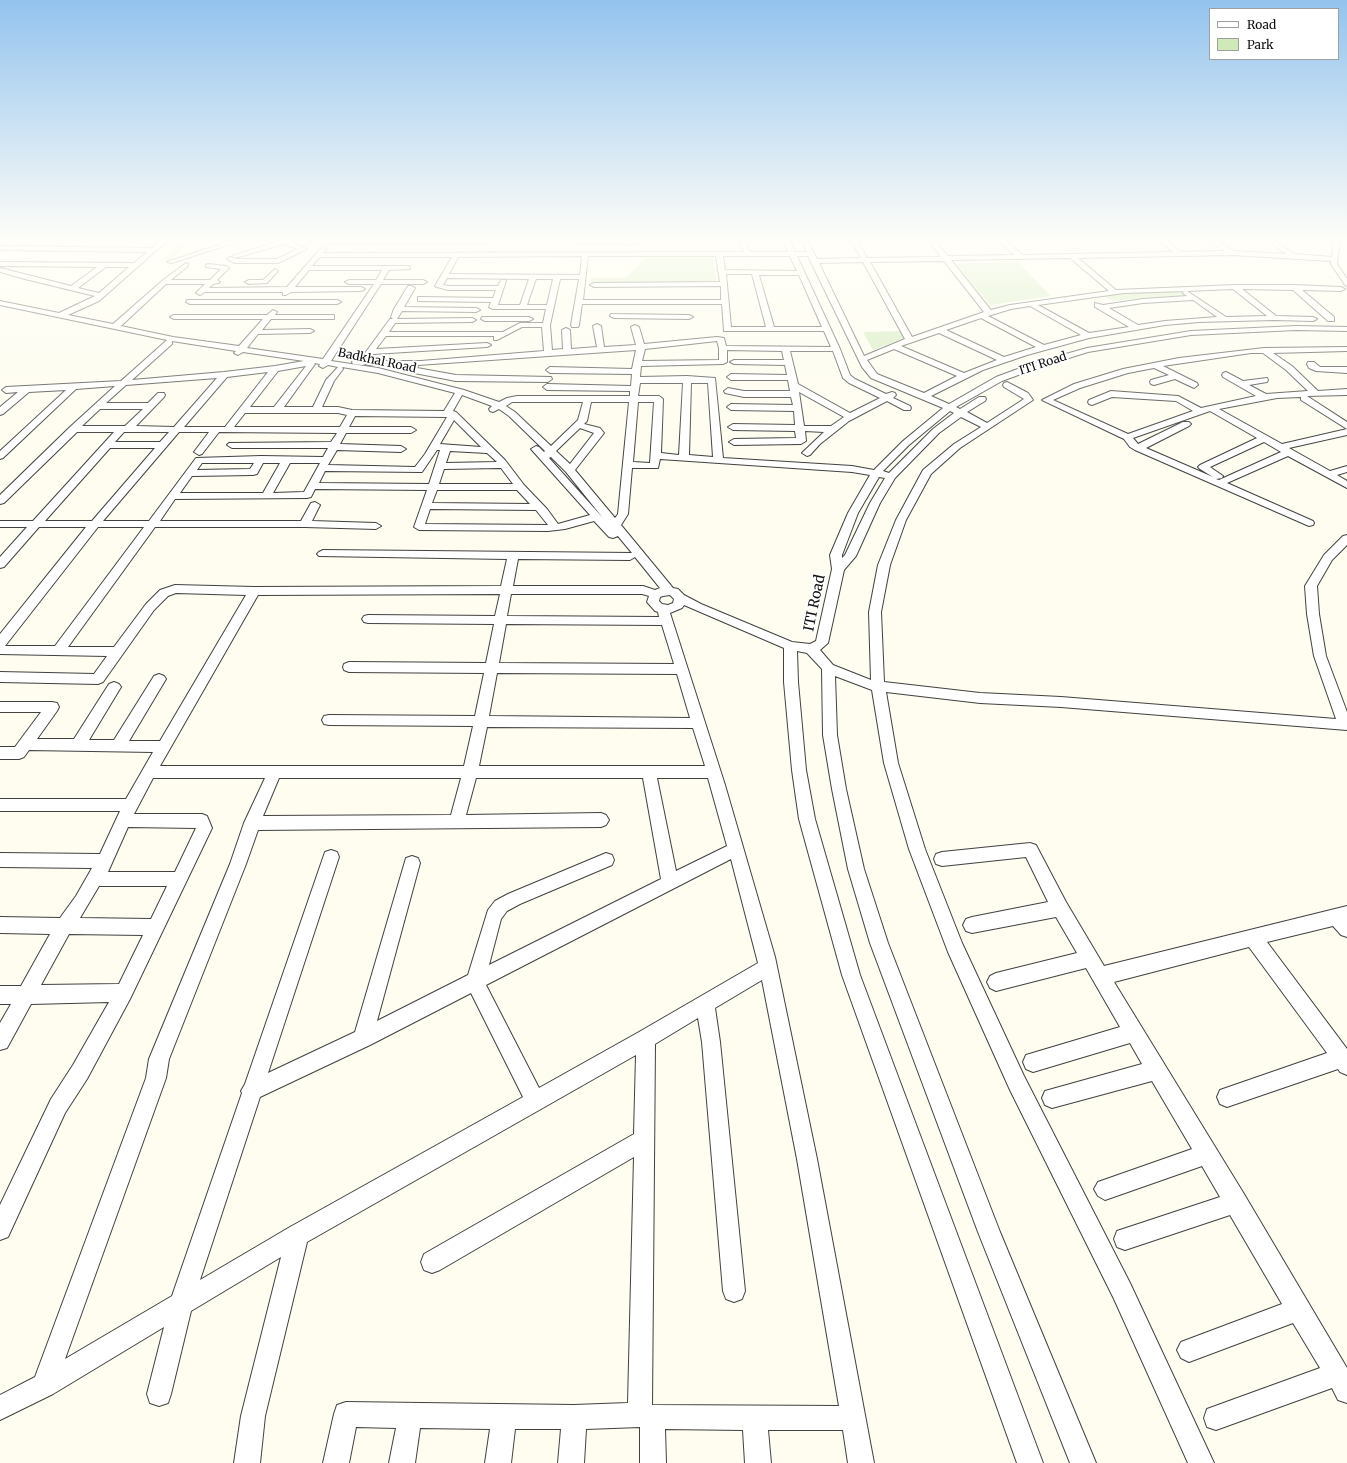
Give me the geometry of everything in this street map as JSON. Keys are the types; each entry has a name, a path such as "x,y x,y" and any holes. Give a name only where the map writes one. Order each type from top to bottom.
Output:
{"street":[{"name":"Badkhal Road","path":"1,308 75,325 169,342 325,362 378,371 461,392 512,414 547,455 596,517 611,526 630,556 663,601"},
{"name":"Badkhal Road","path":"23,308 115,327 157,333 240,351 309,363 325,362 339,369 458,395 496,407"},
{"path":"57,316 77,308"},
{"path":"115,327 135,308"},
{"path":"183,308 172,319 331,317"},
{"path":"240,351 275,308"},
{"path":"325,362 361,308"},
{"path":"362,363 384,334 398,310 466,308"},
{"path":"468,333 477,308"},
{"path":"543,398 548,383 551,359 547,322 551,308"},
{"path":"575,325 578,308"},
{"path":"616,308 614,319 651,317 689,321 689,308"},
{"path":"651,317 652,308"},
{"path":"725,308 727,329 828,329"},
{"path":"765,308 771,329"},
{"path":"818,308 846,376 852,381 907,408"},
{"path":"838,308 866,367 874,376 949,407 987,426"},
{"path":"893,308 910,340"},
{"path":"980,308 985,315 1042,348"},
{"path":"863,359 893,346 1006,308"},
{"path":"1039,308 1088,336"},
{"path":"1103,308 1138,328"},
{"path":"1209,308 1224,319"},
{"path":"1262,308 1274,318"},
{"path":"1319,308 1331,319"},
{"path":"924,397 964,376 1004,360 1088,336 1165,323 1224,319 1274,318 1342,320"},
{"path":"485,319 547,322"},
{"path":"393,320 472,320"},
{"path":"472,359 473,353 520,325 547,322"},
{"path":"597,326 601,350"},
{"path":"611,526 623,518 636,376 641,347 635,327"},
{"name":"ITI Road","path":"816,646 838,569 836,555 853,513 878,472 906,443 949,407 999,379 1087,350 1191,332 1296,328 1347,330"},
{"path":"566,330 567,352"},
{"path":"939,330 1004,360"},
{"name":"ITI Road","path":"987,426 1029,400 1025,395 1004,387 1023,376 1061,362 1110,350 1177,338 1277,330 1347,330"},
{"path":"256,332 310,331"},
{"path":"679,333 682,342"},
{"path":"384,334 504,334"},
{"path":"425,349 418,363 412,370 456,378 506,379 548,383 636,376 723,362 720,339 697,338 682,342 641,347 567,352 551,359"},
{"path":"506,379 511,360 511,341"},
{"path":"0,501 73,429 123,382 169,342"},
{"path":"371,352 487,345"},
{"path":"893,346 964,376"},
{"path":"722,348 836,349"},
{"path":"786,349 798,408 801,442"},
{"path":"1318,349 1346,369"},
{"path":"1308,523 1222,482 1138,448 1133,445 1128,437 1046,400 1087,383 1126,371 1155,365 1221,354 1264,350 1347,349"},
{"path":"1264,350 1289,368 1315,393"},
{"path":"325,362 418,363 472,359 511,360"},
{"path":"483,362 551,359 636,376 712,380 722,379"},
{"path":"1333,360 1311,364 1319,370 1346,369"},
{"path":"734,362 789,363"},
{"path":"6,390 74,387 224,375 309,363"},
{"path":"277,410 309,363"},
{"path":"1155,365 1194,385"},
{"path":"227,430 275,369"},
{"path":"316,410 330,380 339,369"},
{"path":"0,643 95,524 224,375"},
{"path":"1226,375 1264,397"},
{"path":"1154,382 1176,376"},
{"path":"731,377 794,386 851,417"},
{"path":"684,458 687,379"},
{"path":"712,380 718,459"},
{"path":"1240,384 1264,380"},
{"path":"1087,383 1134,404"},
{"path":"728,391 744,394 794,386"},
{"path":"0,456 74,387"},
{"path":"0,412 27,389"},
{"path":"807,453 817,442 851,417 904,389"},
{"path":"1128,437 1200,411 1264,397 1347,392"},
{"path":"1092,402 1111,394 1178,399 1190,396"},
{"path":"0,564 108,445 161,395 147,396"},
{"path":"58,651 199,460 286,460 418,470 424,459 429,456 458,395"},
{"name":"ITI Road","path":"838,569 850,556 875,503 891,476 936,431 960,413 989,395"},
{"path":"1138,448 1191,422 1261,404 1304,398 1347,395"},
{"path":"496,407 510,400 543,398 659,399 655,466 628,465"},
{"path":"547,455 582,421 588,398"},
{"path":"1304,398 1347,426"},
{"path":"1178,399 1200,411"},
{"path":"98,406 150,406"},
{"path":"731,407 798,408"},
{"path":"1211,408 1347,485"},
{"path":"242,410 316,410 345,411 352,413 450,414 490,450 504,465 520,487 555,527"},
{"path":"173,496 307,495 352,413"},
{"path":"570,470 599,432 597,430 577,425"},
{"path":"987,426 957,446 927,472 901,520 884,565 875,612 878,686 892,763 917,849 954,946 1017,1083 1122,1291 1201,1463"},
{"path":"733,427 834,429"},
{"path":"73,429 411,430"},
{"path":"199,452 216,430"},
{"path":"221,460 242,430"},
{"path":"1222,482 1295,443 1347,432"},
{"path":"1222,482 1203,467 1265,438"},
{"path":"734,442 817,442"},
{"path":"232,444 401,449"},
{"path":"108,445 163,445"},
{"path":"433,447 490,450"},
{"path":"446,447 419,527 555,527 596,517"},
{"name":"Badkhal Road","path":"547,455 570,470 663,601"},
{"path":"655,456 718,459 878,472 891,476"},
{"path":"190,472 253,472 261,459"},
{"path":"266,496 286,460"},
{"path":"439,466 504,465"},
{"path":"1329,475 1347,469"},
{"path":"312,486 520,487"},
{"path":"304,524 315,505"},
{"path":"426,506 539,507"},
{"path":"0,524 304,524 376,526"},
{"path":"1347,538 1328,558 1311,586 1313,614 1320,656 1342,717 1347,725"},
{"path":"323,554 513,554 630,556"},
{"path":"457,821 470,772 481,721 492,667 499,620 513,554"},
{"path":"0,677 98,679 150,606 169,590 643,590 674,608 678,605 680,598"},
{"path":"1,1038 64,926 82,901 105,861 127,812 163,746 254,591"},
{"path":"368,620 499,620 663,601 674,592 680,598 790,646 816,646 828,668 830,735 839,789 856,869 879,942 989,1232 1083,1463"},
{"path":"663,601 682,669 714,772 768,967 807,1159 861,1463"},
{"path":"790,646 791,682 799,770 807,819 851,975 1030,1463"},
{"path":"0,650 117,652"},
{"path":"349,667 682,669"},
{"path":"828,668 869,685 980,698 1061,702 1347,725"},
{"path":"118,746 159,679"},
{"path":"78,745 114,686"},
{"path":"0,707 52,707 19,753 0,753"},
{"path":"329,720 699,723"},
{"path":"26,744 163,746"},
{"path":"44,1385 156,1078 159,1059 238,864 252,823 275,771"},
{"path":"149,772 714,772"},
{"path":"649,772 670,883"},
{"path":"0,805 127,812 202,821 204,828 124,993 80,1072 58,1106 0,1229"},
{"path":"252,823 601,820"},
{"path":"251,1091 363,1038 736,850"},
{"path":"942,859 1030,850 1060,908 1342,1382 1216,1418"},
{"path":"158,1394 181,1304 251,1091 331,857"},
{"path":"0,860 105,861"},
{"path":"535,1100 475,982 494,916 501,906 514,899 606,860"},
{"path":"363,1038 412,863"},
{"path":"94,879 179,879"},
{"path":"972,925 1060,908"},
{"path":"1101,976 1253,938 1343,920"},
{"path":"0,925 156,927"},
{"path":"1227,1098 1344,1062 1253,938"},
{"path":"996,982 1090,959"},
{"path":"0,1408 44,1385 298,1235 535,1100 646,1039 768,967"},
{"path":"0,994 26,995 124,993"},
{"path":"705,1003 711,1042 734,1291"},
{"path":"1033,1062 1134,1032"},
{"path":"646,1039 645,1139 647,1416 653,1463"},
{"path":"1052,1098 1157,1070"},
{"path":"432,1262 645,1139"},
{"path":"1105,1189 1207,1154"},
{"path":"1125,1239 1236,1202"},
{"path":"247,1463 253,1416 298,1235"},
{"path":"1189,1350 1299,1309"},
{"path":"336,1463 346,1414 410,1416 853,1418"},
{"path":"402,1463 410,1416"},
{"path":"498,1463 504,1416"},
{"path":"571,1463 574,1417"},
{"path":"754,1417 758,1463"}],"green space":[{"path":"903,331 907,337 873,350 863,332"}]}
